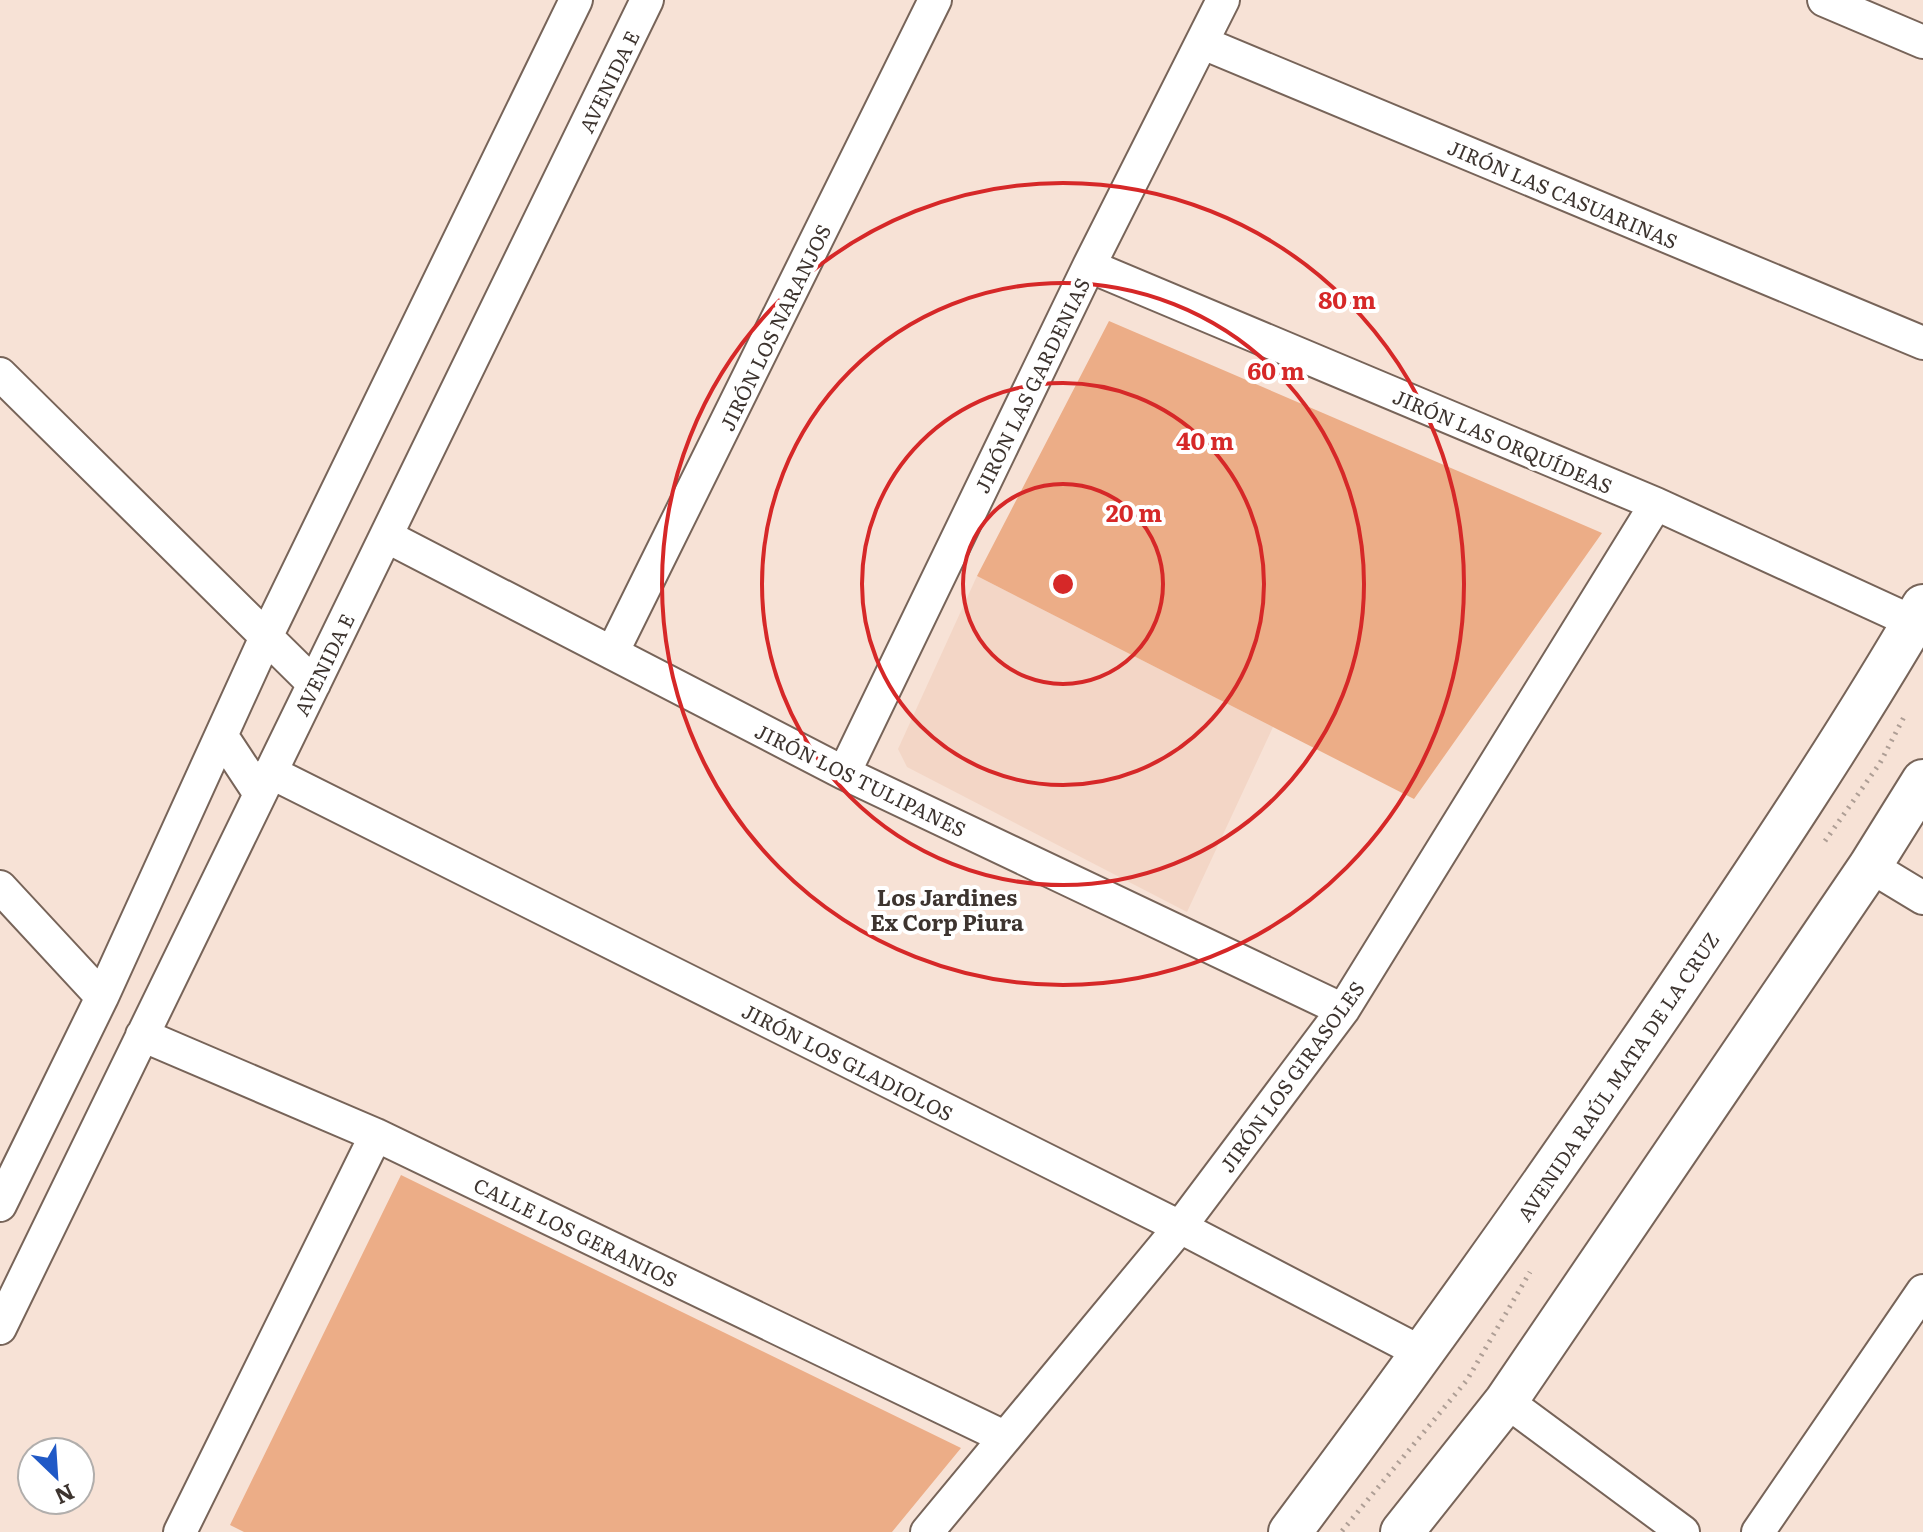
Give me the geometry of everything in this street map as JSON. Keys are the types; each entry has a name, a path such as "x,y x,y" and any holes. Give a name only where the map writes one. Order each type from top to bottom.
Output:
{"main road":[{"name":"AVENIDA RAÚL MATA DE LA CRUZ","path":"1290,1532 1424,1354 1774,846 1918,614"},
{"path":"1402,1532 1506,1401 1870,866 1923,781"}],"street":[{"path":"0,1205 102,997 266,637 576,0"},
{"name":"AVENIDA E","path":"0,1328 647,0"},
{"name":"JIRÓN LOS NARANJOS","path":"612,653 935,0"},
{"name":"JIRÓN LAS GARDENIAS","path":"844,773 1089,266 1223,0"},
{"path":"1824,0 1923,42"},
{"name":"JIRÓN LAS CASUARINAS","path":"1203,43 1923,343"},
{"name":"JIRÓN LAS ORQUÍDEAS","path":"1089,266 1918,614"},
{"path":"0,374 314,684"},
{"name":"JIRÓN LOS GIRASOLES","path":"927,1532 1180,1227 1343,1010 1656,504"},
{"name":"JIRÓN LOS TULIPANES","path":"386,536 844,773 1343,1010"},
{"path":"215,749 227,744 265,783"},
{"name":"JIRÓN LOS GLADIOLOS","path":"265,783 1180,1227 1424,1354"},
{"path":"1870,866 1923,898"},
{"path":"0,887 102,997"},
{"name":"CALLE LOS GERANIOS","path":"142,1035 376,1135 1004,1437"},
{"path":"180,1532 376,1135"},
{"path":"1758,1532 1923,1291"},
{"path":"1506,1401 1683,1532"}],"shaded area":[{"path":"1109,321 1602,533 1414,799 977,576"},
{"path":"977,576 1273,727 1187,912 907,767 898,749"},
{"path":"401,1175 961,1448 892,1532 244,1532 230,1525"}],"district":[{"name":"Los Jardines Ex Corp Piura","path":"947,908"}]}
